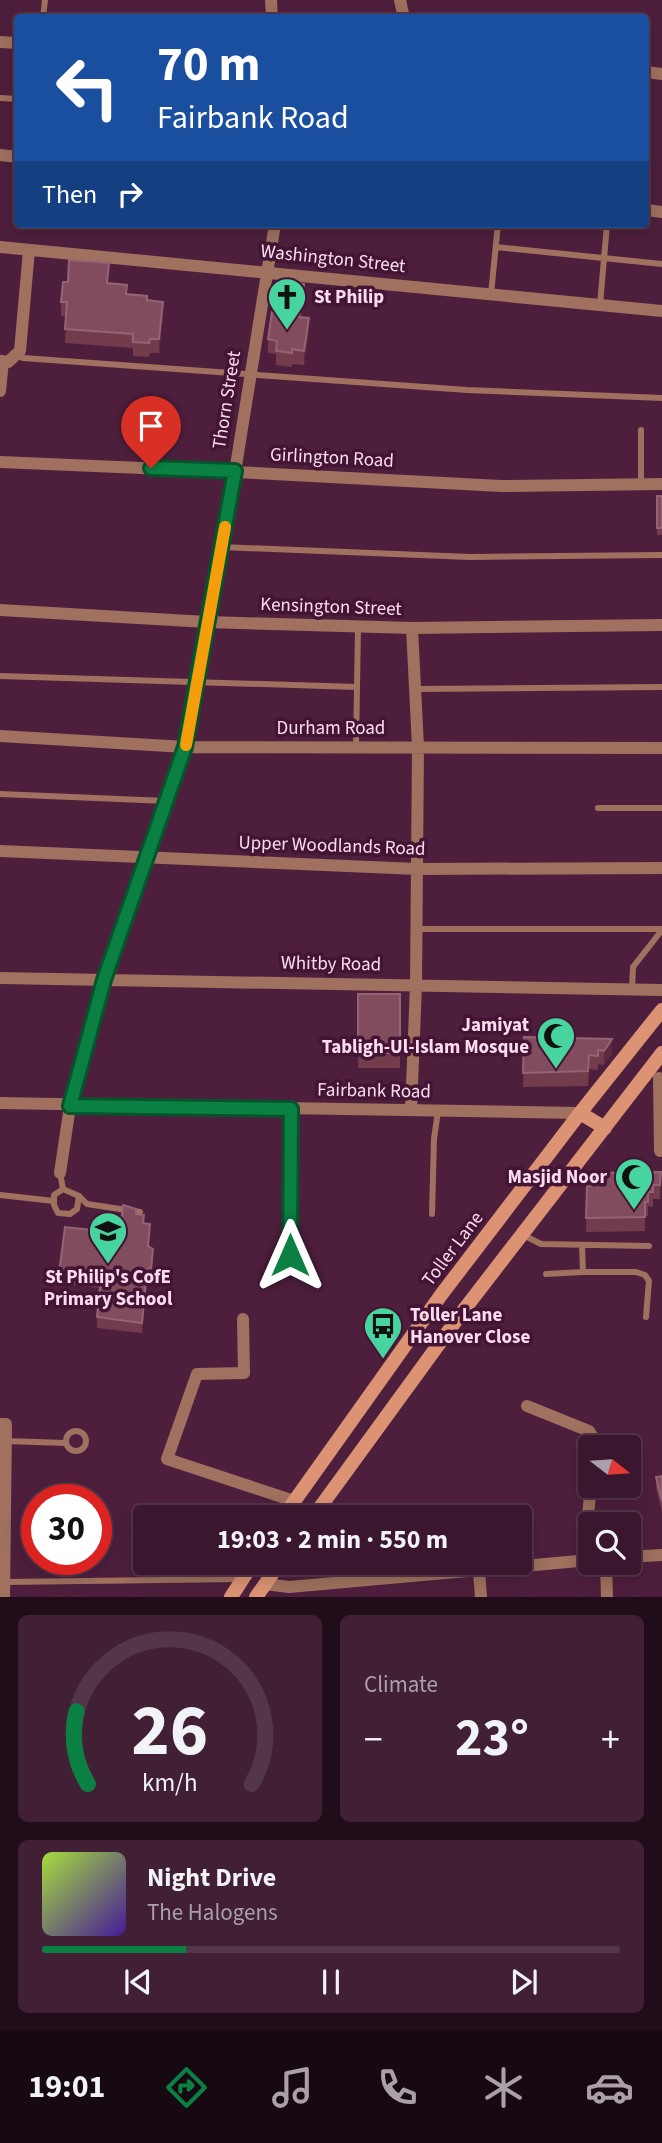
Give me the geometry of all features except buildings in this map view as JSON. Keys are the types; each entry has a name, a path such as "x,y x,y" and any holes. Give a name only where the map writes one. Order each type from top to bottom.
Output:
{"main road":[{"name":"Toller Lane","path":"291,1505 442,1295 662,1010"},
{"path":"322,1505 521,1234 605,1128 656,1076 662,1053"},
{"path":"580,1113 605,1128"},
{"path":"499,1220 521,1234"},
{"path":"442,1295 463,1311"},
{"path":"231,1597 246,1575"},
{"path":"257,1597 271,1575"},
{"path":"243,1579 265,1584"}],"street":[{"name":"Thorn Street","path":"60,1173 70,1106 104,980 185,747 235,471 274,228"},
{"name":"Washington Street","path":"0,247 662,311"},
{"path":"0,391 7,360 20,351 29,250"},
{"name":"Girlington Road","path":"0,462 235,471 501,486 662,484"},
{"name":"Kensington Street","path":"0,610 207,622 358,627 662,625"},
{"path":"411,1111 416,985 418,747 412,628"},
{"name":"Durham Road","path":"0,736 185,747 662,748"},
{"name":"Upper Woodlands Road","path":"0,851 416,869 662,868"},
{"name":"Whitby Road","path":"0,978 662,990"},
{"path":"656,1076 660,1144"},
{"name":"Fairbank Road","path":"0,1103 580,1113"},
{"path":"290,1255 291,1109"},
{"path":"243,1319 244,1373 197,1374 167,1459 271,1491 294,1501"},
{"path":"527,1406 589,1430 592,1435"},
{"path":"3,1424 6,1441 4,1597"},
{"path":"641,1556 662,1555"},
{"path":"532,1566 578,1561"},
{"path":"265,1584 289,1587 431,1575"},
{"path":"478,1575 481,1597"},
{"path":"606,1575 607,1597"}],"lane":[{"path":"491,295 498,228"},
{"path":"600,305 607,228"},
{"path":"496,247 662,264"},
{"path":"7,360 23,358 467,390 662,398"},
{"path":"641,430 641,485"},
{"path":"221,547 470,557 662,555"},
{"path":"356,747 358,627"},
{"path":"0,676 357,687"},
{"path":"415,690 662,687"},
{"path":"0,794 166,801"},
{"path":"598,808 662,808"},
{"path":"416,929 662,930"},
{"path":"632,989 633,967 662,930"},
{"path":"432,1214 434,1139 438,1111"},
{"path":"60,1173 63,1189"},
{"path":"63,1189 79,1196 87,1204 140,1212"},
{"path":"63,1189 54,1195 54,1205 58,1213 70,1214 77,1209 79,1196"},
{"path":"0,1195 54,1200"},
{"path":"521,1234 541,1244 649,1246"},
{"path":"582,1245 583,1272"},
{"path":"546,1275 583,1272 636,1272 645,1275 649,1281 646,1317"},
{"path":"6,1441 65,1443"},
{"path":"5,1582 243,1579"}],"slow traffic":[{"path":"186,745 225,527"}],"place":[{"name":"St Philip","path":"287,331"},
{"name":"Jamiyat Tabligh-Ul-Islam Mosque","path":"556,1070"},
{"name":"Masjid Noor","path":"634,1211"},
{"name":"St Philip's CofE Primary School","path":"108,1265"},
{"name":"Toller Lane Hanover Close","path":"383,1360"}],"route":[{"path":"151,468 235,471 185,747 104,980 70,1106 291,1109 290,1255"}]}
